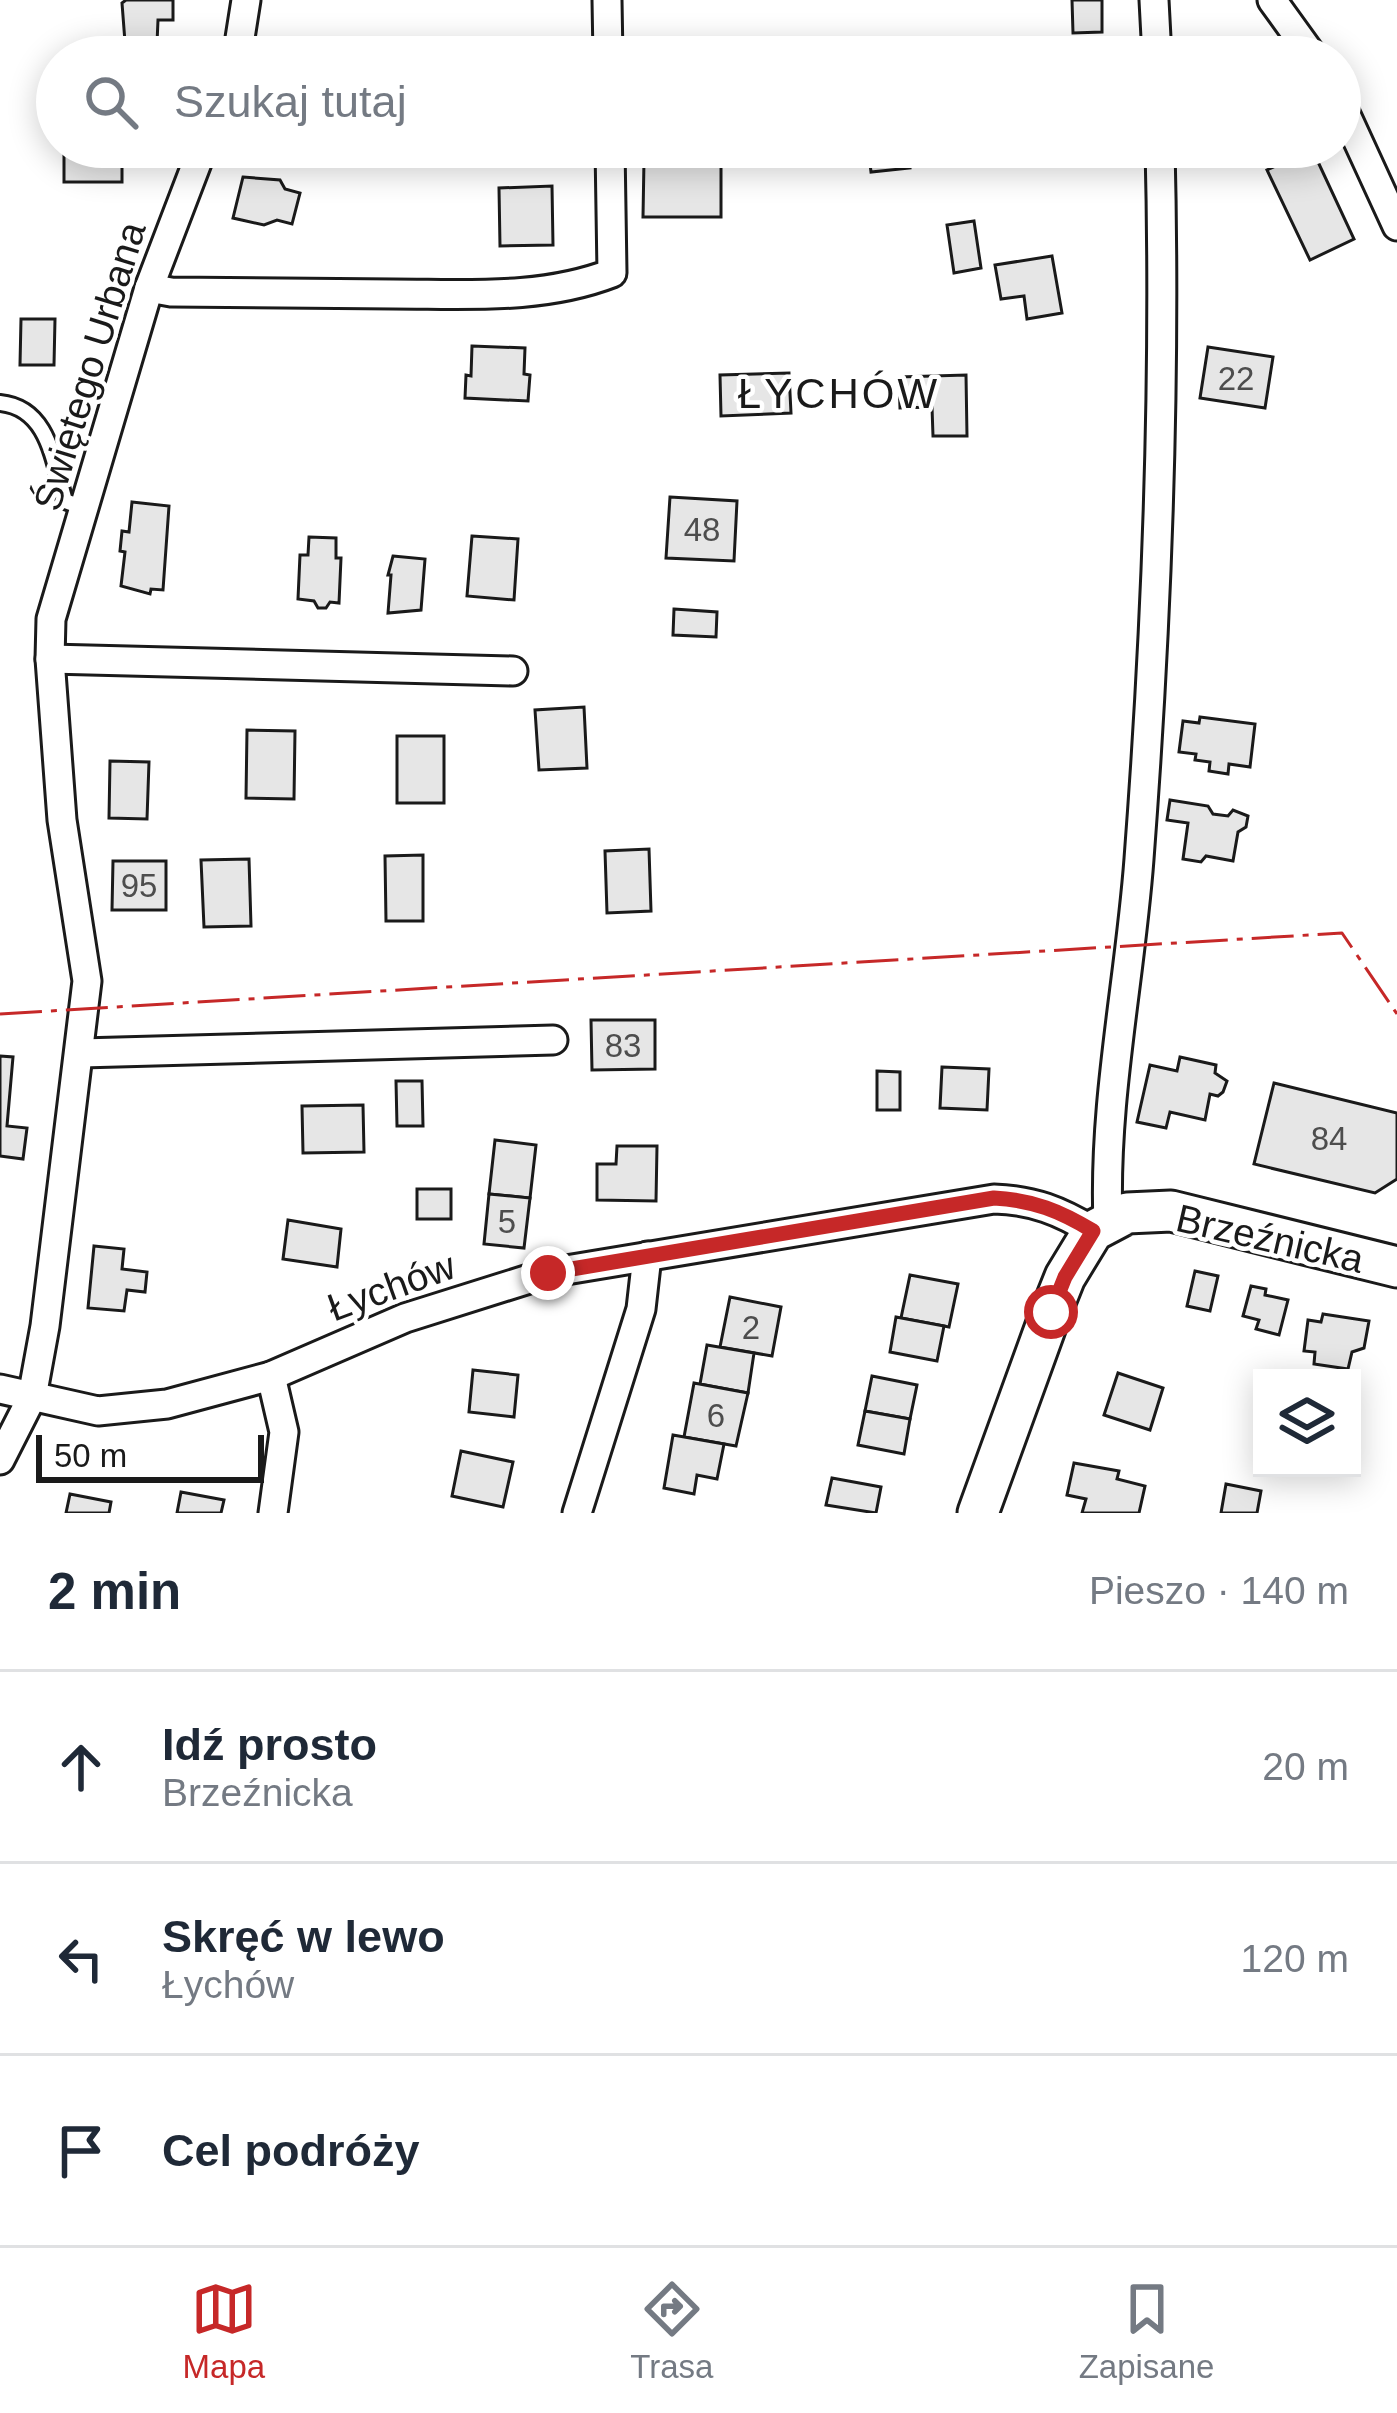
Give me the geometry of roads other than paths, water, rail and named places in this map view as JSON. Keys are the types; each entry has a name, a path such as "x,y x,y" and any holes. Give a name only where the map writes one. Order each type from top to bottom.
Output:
{"street":[{"path":"240,36 246,0"},
{"path":"607,0 608,36"},
{"path":"1154,0 1155,36"},
{"path":"1272,0 1297,36"},
{"path":"1361,148 1397,226"},
{"name":"Świętego Urbana","path":"0,1460 32,1397 87,980 62,820 51,620 149,288 195,168"},
{"path":"149,288 469,294 532,293 578,286 613,273 610,168"},
{"path":"978,1513 1058,1294 1101,1227 1138,868 1157,620 1163,346 1160,168"},
{"path":"50,659 513,670"},
{"path":"81,1053 553,1040"},
{"name":"Łychów","path":"0,1390 98,1412 167,1404 271,1376 405,1318 548,1273 994,1198 1023,1200 1101,1227"},
{"name":"Brzeźnicka","path":"1101,1227 1127,1213 1171,1211 1397,1267"},
{"path":"578,1513 641,1309 647,1256"},
{"path":"271,1376 284,1432 273,1513"}],"lane":[{"path":"0,403 17,405 41,423 64,501 85,508"}],"district":[{"name":"ŁYCHÓW","path":"839,393"}]}
